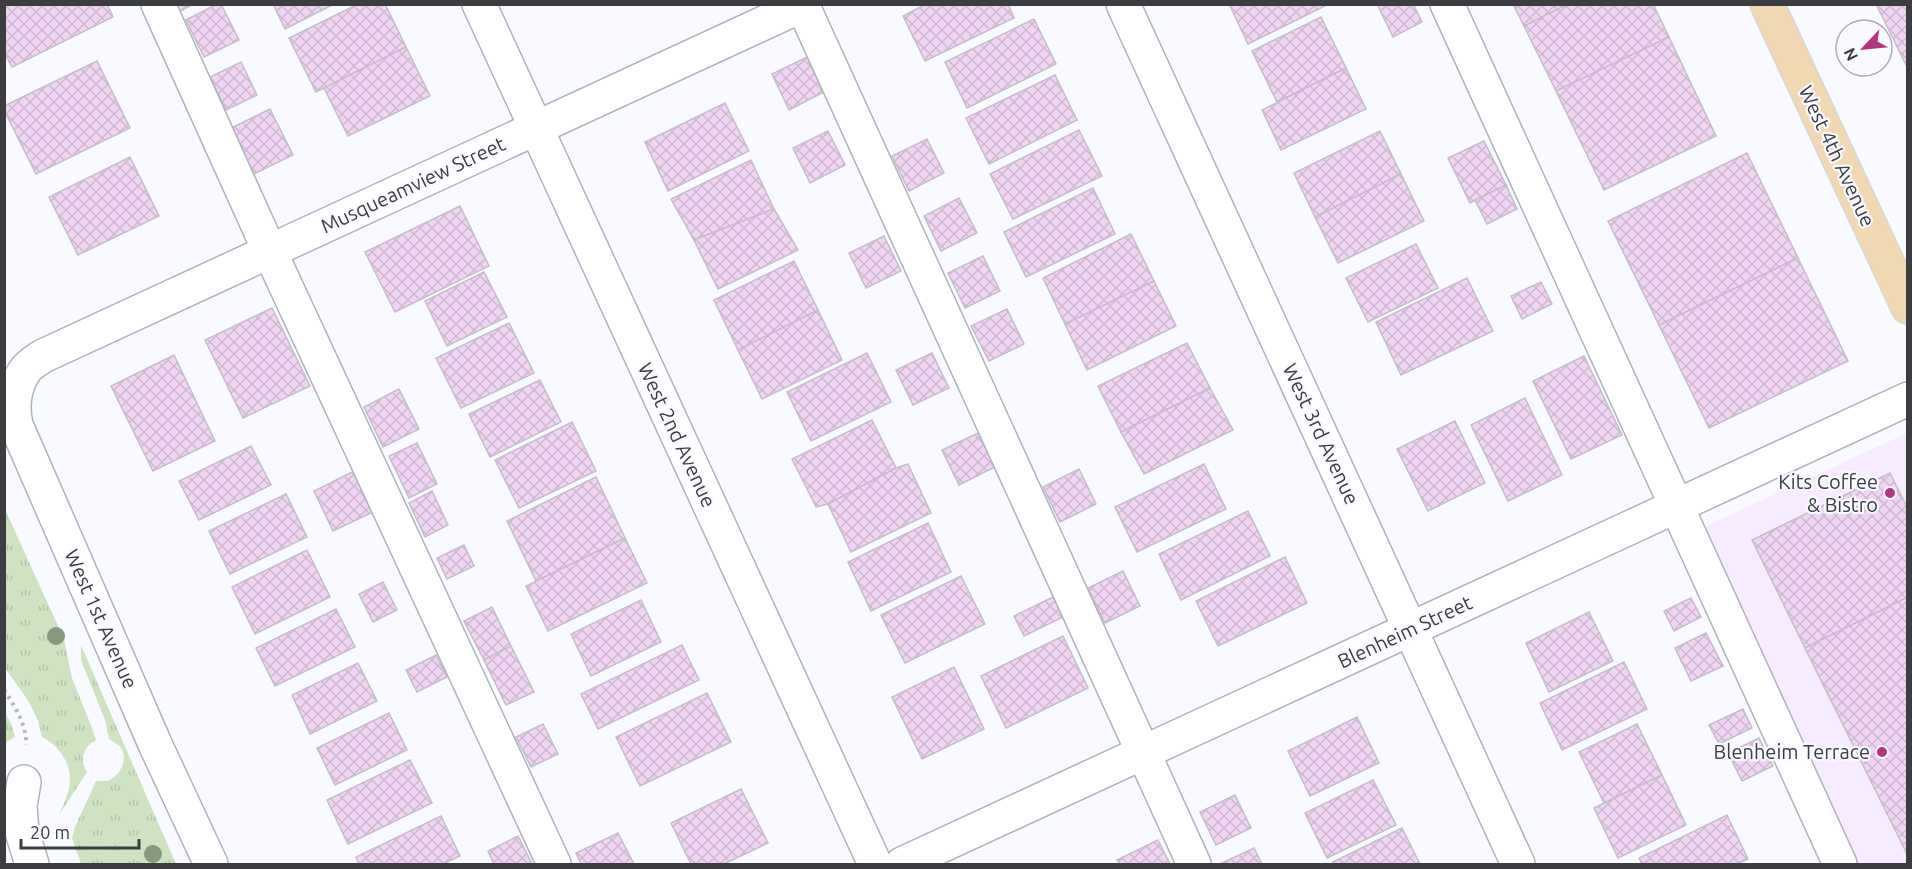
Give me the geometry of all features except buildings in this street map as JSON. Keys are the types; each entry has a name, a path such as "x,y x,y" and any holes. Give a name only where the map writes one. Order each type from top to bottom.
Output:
{"main road":[{"name":"West 4th Avenue","path":"1767,4 1908,308"}],"street":[{"path":"158,4 270,252 554,864"},
{"name":"West 2nd Avenue","path":"479,4 875,864"},
{"name":"West 3rd Avenue","path":"1123,4 1518,864"},
{"path":"1447,4 1840,864"},
{"path":"803,5 1194,864"},
{"name":"Musqueamview Street","path":"25,370 44,356 803,5"},
{"name":"West 1st Avenue","path":"25,370 16,389 13,412 16,425 155,744 211,864"},
{"name":"Blenheim Street","path":"902,864 1908,399"},
{"path":"24,782 20,806 21,823 32,864"}],"path":[{"path":"4,690 21,720 26,736 24,782"}],"shaded area":[{"path":"1907,433 1907,864 1855,864 1700,529"}],"green space":[{"path":"4,507 64,639 72,678 96,740 85,750 83,763 87,772 59,815 70,783 68,767 61,753 42,737 38,721 29,702 5,668"},
{"path":"81,645 176,864 81,864 72,838 75,827 96,781 107,781 115,776 124,758 120,747 109,739 105,720 81,660"},
{"path":"5,713 15,737 5,743"}],"place":[{"name":"Kits Coffee & Bistro","path":"1890,493"},
{"name":"Blenheim Terrace","path":"1882,752"}]}
